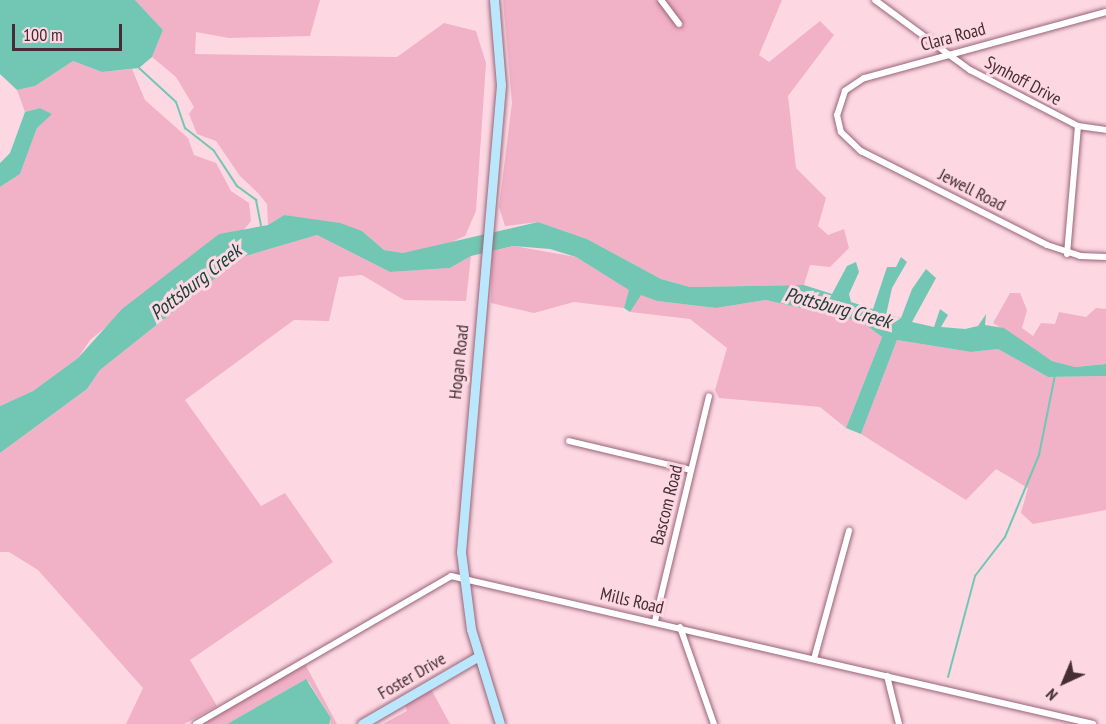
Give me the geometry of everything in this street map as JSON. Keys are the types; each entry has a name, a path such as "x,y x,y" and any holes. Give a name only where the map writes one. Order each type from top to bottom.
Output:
{"main road":[{"name":"Hogan Road","path":"494,0 501,85 462,503 462,576 479,656 500,724"},
{"name":"Foster Drive","path":"362,724 479,656"}],"street":[{"path":"661,0 679,24"},
{"name":"Synhoff Drive","path":"875,0 918,27 947,54 1078,126 1106,130"},
{"name":"Clara Road","path":"838,123 840,99 856,81 947,54 1106,12"},
{"name":"Jewell Road","path":"838,123 861,151 1067,254 1106,257"},
{"path":"1067,254 1078,126"},
{"name":"Bascom Road","path":"655,621 709,396"},
{"path":"569,441 691,470"},
{"path":"814,659 849,531"},
{"path":"196,724 451,576 462,576"},
{"name":"Mills Road","path":"462,576 1093,724"},
{"path":"680,627 714,724"},
{"path":"886,676 899,724"}],"shaded area":[{"path":"135,0 320,0 310,36 229,38 196,32 195,54 397,57 444,23 476,31 486,63 476,211 465,236 436,249 403,253 384,250 362,231 284,215 268,225 267,204 240,176 216,141 197,134 189,114 194,107 176,77 152,57 163,30"},
{"path":"503,0 782,0 759,55 769,62 820,21 834,35 788,96 796,168 826,198 818,226 828,235 844,229 849,248 830,267 810,265 804,285 690,287 661,279 587,239 538,222 505,226 499,207 512,103"},
{"path":"73,61 102,72 132,69 145,100 188,138 194,155 216,163 231,191 249,203 251,221 242,232 219,234 90,340 78,358 33,391 0,406 0,187 20,174 37,128 51,114 40,108 25,112 17,90 35,86"},
{"path":"317,235 390,272 450,268 471,256 466,301 404,300 362,275 339,277 329,321 294,320 185,400 261,506 285,493 333,562 190,660 217,706 184,724 126,724 143,688 38,570 9,552 0,552 0,453 87,389 100,370 242,257"},
{"path":"514,246 576,257 630,290 624,308 574,302 534,313 491,303 492,251"},
{"path":"1010,293 1020,293 1027,310 1022,328 1033,336 1041,323 1055,324 1059,312 1086,317 1096,308 1106,309 1106,364 1074,367 1052,361 993,323"},
{"path":"640,294 657,301 716,308 766,300 862,322 882,337 846,428 820,407 719,398 715,390 727,348 690,319 630,312"},
{"path":"897,340 971,352 998,349 1048,377 1106,376 1106,510 1033,524 1021,513 1028,488 996,469 966,500 861,434"},
{"path":"305,664 337,724 329,724 331,718 309,682 304,680 227,724 203,724"},
{"path":"431,689 450,724 383,724 407,711 405,704"}],"water":[{"path":"0,0 135,0 163,30 152,57 139,68 102,72 73,61 35,86 17,90 0,74"},
{"path":"40,108 52,114 37,128 20,174 0,187 0,163 10,153 25,112"},
{"name":"Pottsburg Creek","path":"284,215 340,223 362,231 384,250 403,253 538,222 587,239 661,279 690,287 804,285 832,294 847,266 856,262 859,272 849,294 851,302 873,309 887,267 896,267 901,257 907,262 892,288 886,315 901,318 912,289 926,269 936,278 912,322 934,327 940,309 948,315 941,327 965,329 978,326 986,314 985,325 1004,328 1052,361 1075,367 1106,364 1106,376 1048,377 998,349 971,352 897,340 861,434 846,428 882,337 862,322 766,300 716,308 657,301 641,295 630,312 624,308 629,290 576,257 550,249 513,246 471,256 450,268 390,272 317,235 242,257 100,370 87,389 0,453 0,406 33,391 78,358 122,309 219,234 268,225"},
{"path":"306,679 331,718 329,724 227,724"}],"waterway":[{"path":"139,68 176,102 185,128 214,151 237,186 256,200 261,226"},
{"path":"948,677 975,576 1005,537 1039,455 1055,375"}]}
